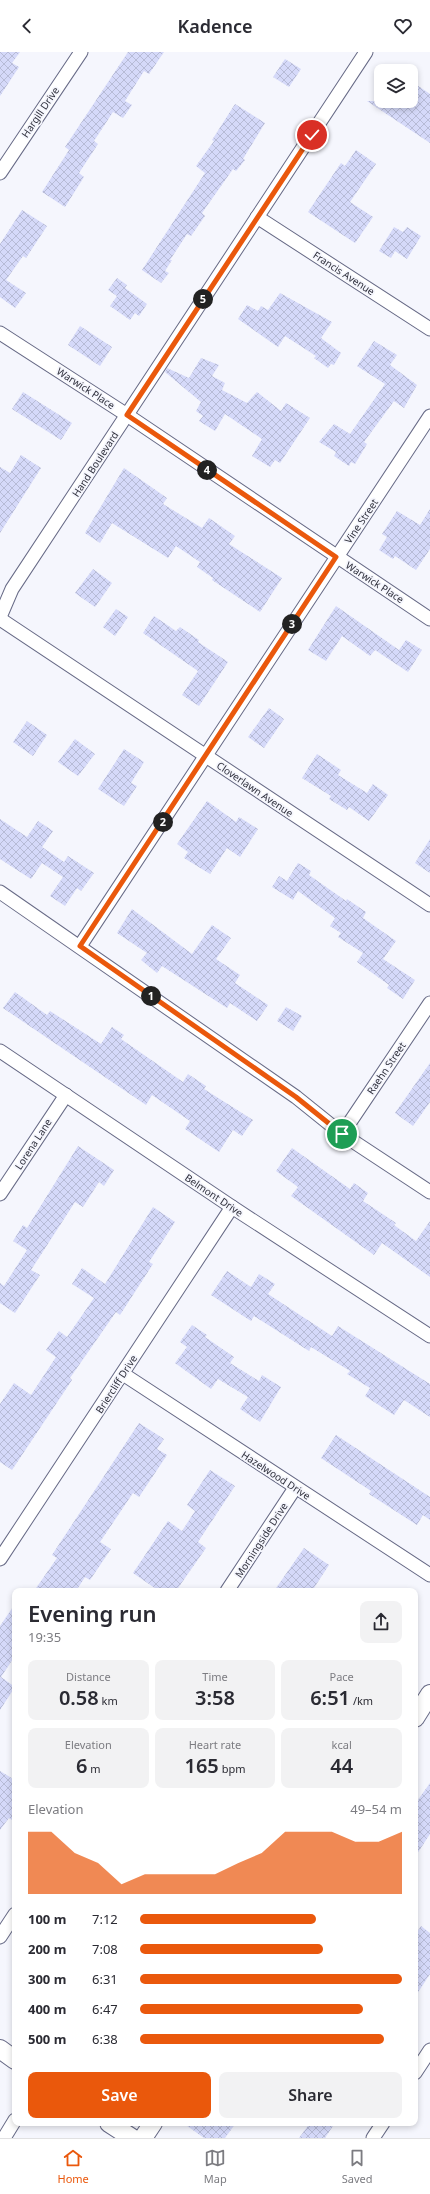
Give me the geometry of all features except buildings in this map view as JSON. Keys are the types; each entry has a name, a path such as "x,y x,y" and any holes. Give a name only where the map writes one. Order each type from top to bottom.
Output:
{"street":[{"name":"Hargill Drive","path":"0,173 81,52"},
{"name":"Hand Boulevard","path":"0,618 12,589 366,52"},
{"name":"Francis Avenue","path":"257,217 430,329"},
{"name":"Warwick Place","path":"0,333 127,415 430,619"},
{"name":"Vine Street","path":"80,946 430,416"},
{"name":"Cloverlawn Avenue","path":"0,618 206,757 430,905"},
{"path":"0,892 296,1097 342,1134 430,1192"},
{"name":"Raehn Street","path":"342,1134 430,1003"},
{"name":"Belmont Drive","path":"0,1051 232,1207 430,1336"},
{"name":"Lorena Lane","path":"0,1194 66,1095"},
{"name":"Briercliff Drive","path":"0,1559 232,1207"},
{"name":"Hazelwood Drive","path":"123,1374 430,1575"},
{"name":"Morningside Drive","path":"229,1588 295,1488"},
{"path":"418,1713 430,1694"},
{"path":"0,1937 12,1919"},
{"path":"0,2049 12,2058"},
{"path":"418,2068 430,2050"},
{"path":"4,2138 12,2125"},
{"path":"114,2126 132,2138"},
{"path":"143,2138 151,2126"},
{"path":"373,2138 381,2126"}],"route":[{"path":"312,135 127,415 336,557 206,757 80,946 296,1097 342,1134"}]}
